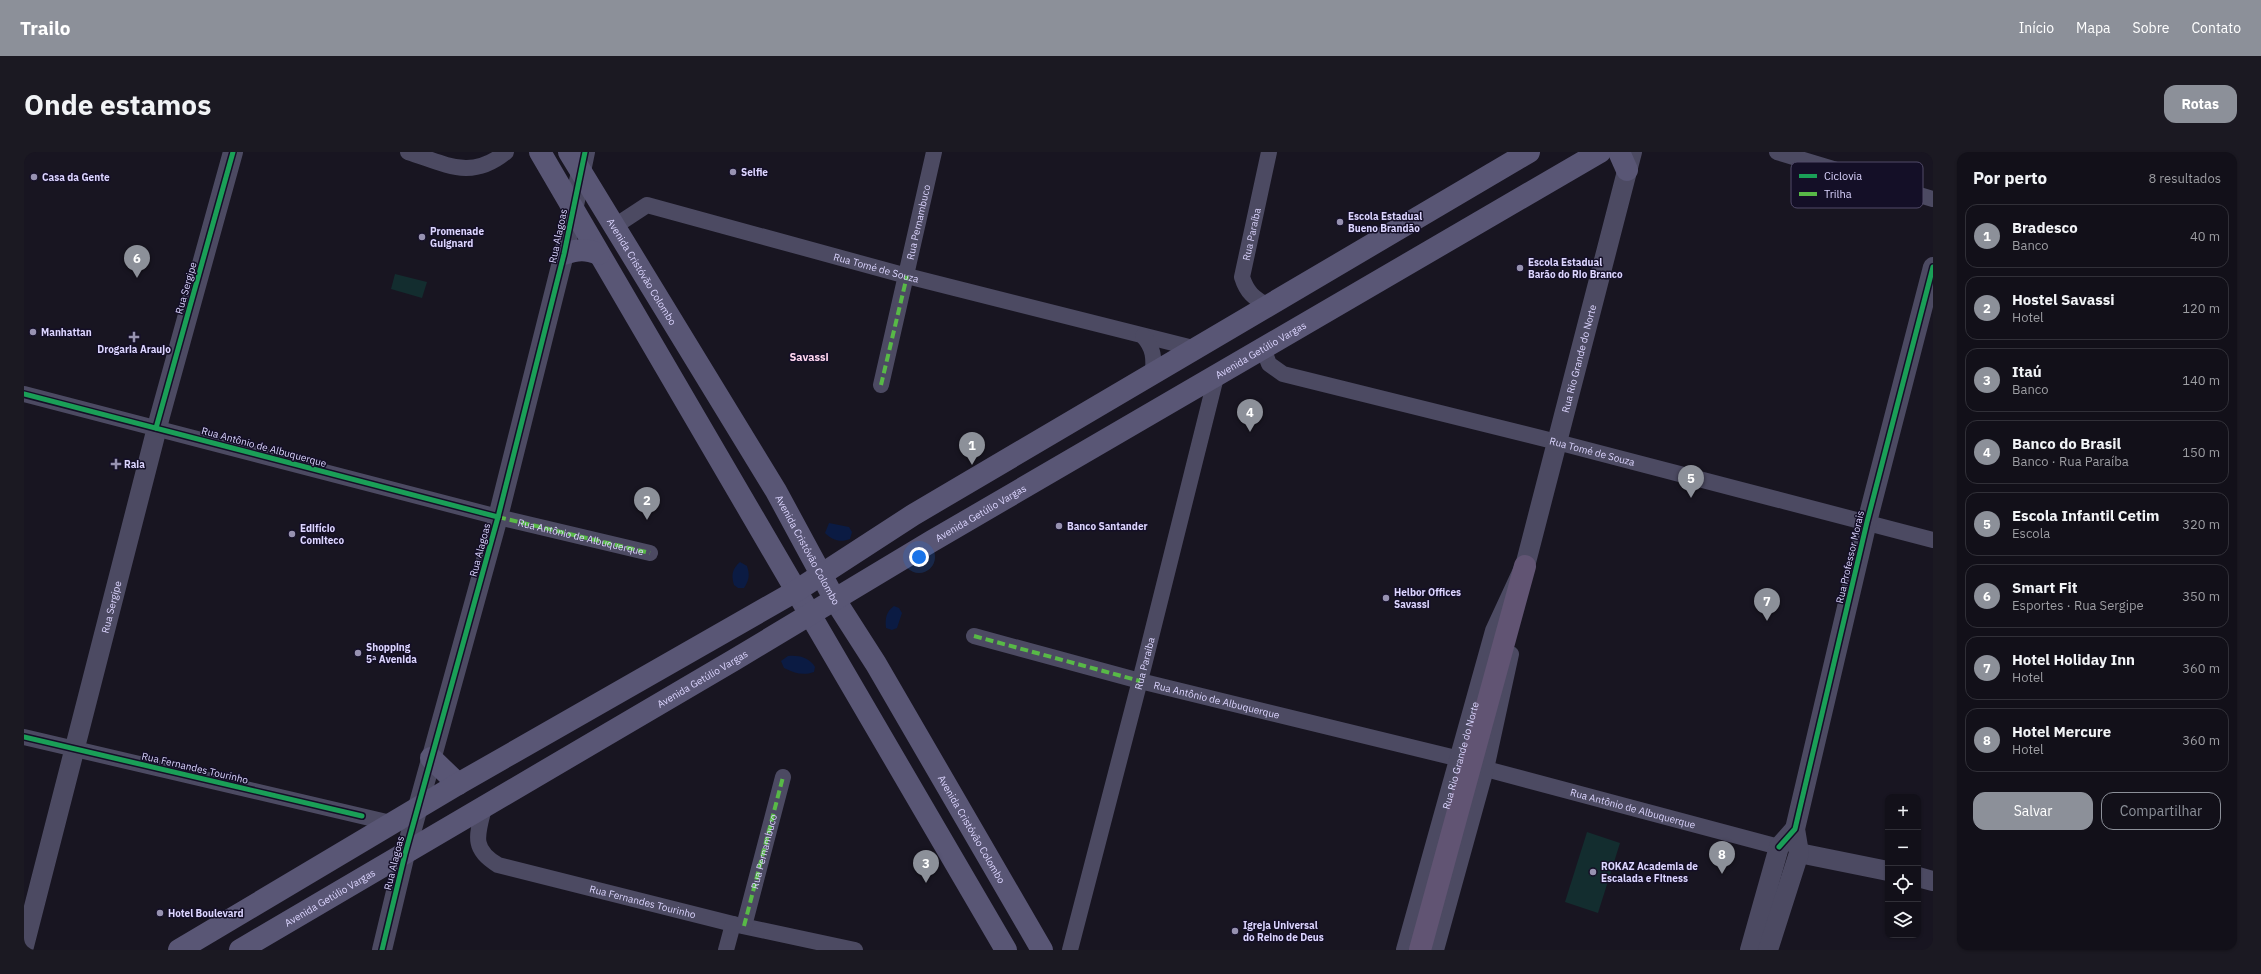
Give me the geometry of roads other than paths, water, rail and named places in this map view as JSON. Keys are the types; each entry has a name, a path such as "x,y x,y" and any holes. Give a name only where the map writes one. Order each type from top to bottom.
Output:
{"main road":[{"path":"540,152 809,615 870,715 1000,946"},
{"name":"Avenida Cristóvão Colombo","path":"569,152 582,162 615,226 772,484 835,600 876,664 1042,950"},
{"path":"179,950 458,784 796,591 914,515 1529,152"},
{"name":"Avenida Getúlio Vargas","path":"240,950 484,808 932,541 1600,152"},
{"path":"564,254 576,250 587,250 599,254"},
{"path":"1420,950 1525,566"},
{"path":"432,758 458,784"},
{"path":"426,803 438,815 442,822 450,827"},
{"path":"391,823 405,854"}],"street":[{"name":"Rua Sergipe","path":"24,946 156,428 233,152"},
{"path":"408,152 466,169 486,166 506,152"},
{"name":"Rua Pernambuco","path":"881,385 908,276 934,152"},
{"name":"Rua Paraíba","path":"1268,306 1252,298 1246,290 1242,277 1269,152"},
{"path":"1777,152 1810,162"},
{"name":"Rua Rio Grande do Norte","path":"1436,950 1486,769 1515,636 1525,566 1557,442 1626,158"},
{"name":"Rua Alagoas","path":"382,950 405,854 426,803 432,758 498,517 564,254 582,162"},
{"path":"1923,196 1933,199"},
{"name":"Rua Tomé de Souza","path":"615,226 647,205 908,276 1197,349"},
{"name":"Rua Professor Morais","path":"1768,950 1799,853 1795,829 1867,522 1933,267"},
{"path":"1143,336 1151,344 1154,356 1153,375"},
{"name":"Rua Tomé de Souza","path":"1263,348 1269,364 1283,374 1557,442 1933,540"},
{"name":"Rua Paraíba","path":"1070,950 1140,681 1216,377"},
{"name":"Rua Antônio de Albuquerque","path":"24,394 498,517 650,553"},
{"name":"Rua Rio Grande do Norte","path":"1406,950 1495,631 1525,566"},
{"name":"Rua Antônio de Albuquerque","path":"974,636 1140,681 1460,759"},
{"name":"Rua Fernandes Tourinho","path":"24,737 391,823"},
{"name":"Rua Antônio de Albuquerque","path":"1486,769 1779,847"},
{"name":"Rua Pernambuco","path":"726,950 738,925 783,777"},
{"name":"Rua Fernandes Tourinho","path":"484,808 478,830 480,850 486,858 498,865 738,925 854,950"},
{"name":"Rua Professor Morais","path":"1750,950 1779,847 1795,829"},
{"path":"1799,853 1885,870"},
{"path":"1921,878 1933,880"}],"water":[{"path":"829,523 849,527 852,532 850,539 840,541 833,539 825,533"},
{"path":"740,562 747,566 749,575 744,588 738,588 734,585 733,572 735,567"},
{"path":"894,606 899,608 902,613 897,628 892,630 886,628 886,621 888,613"},
{"path":"788,656 799,656 810,661 815,667 814,672 806,674 784,668 781,661"}],"place":[{"name":"Selfie","path":"733,172"},
{"name":"Casa da Gente","path":"34,177"},
{"name":"Escola Estadual Bueno Brandão","path":"1340,222"},
{"name":"Promenade Guignard","path":"422,237"},
{"name":"Escola Estadual Barão do Rio Branco","path":"1520,268"},
{"name":"Smart Fit","path":"137,278"},
{"name":"Manhattan","path":"33,332"},
{"name":"Drogaria Araujo","path":"134,337"},
{"name":"Banco do Brasil","path":"1250,432"},
{"name":"Raia","path":"116,464"},
{"name":"Bradesco","path":"972,465"},
{"name":"Escola Infantil Cetim","path":"1691,498"},
{"name":"Hostel Savassi","path":"647,520"},
{"name":"Banco Santander","path":"1059,526"},
{"name":"Edifício Comiteco","path":"292,534"},
{"name":"Helbor Offices Savassi","path":"1386,598"},
{"name":"Hotel Holiday Inn","path":"1767,621"},
{"name":"Shopping 5ª Avenida","path":"358,653"},
{"name":"ROKAZ Academia de Escalada e Fitness","path":"1593,872"},
{"name":"Hotel Mercure","path":"1722,874"},
{"name":"Itaú","path":"926,883"},
{"name":"Hotel Boulevard","path":"160,913"},
{"name":"Igreja Universal do Reino de Deus","path":"1235,931"}],"district":[{"name":"Savassi","path":"809,357"}]}
